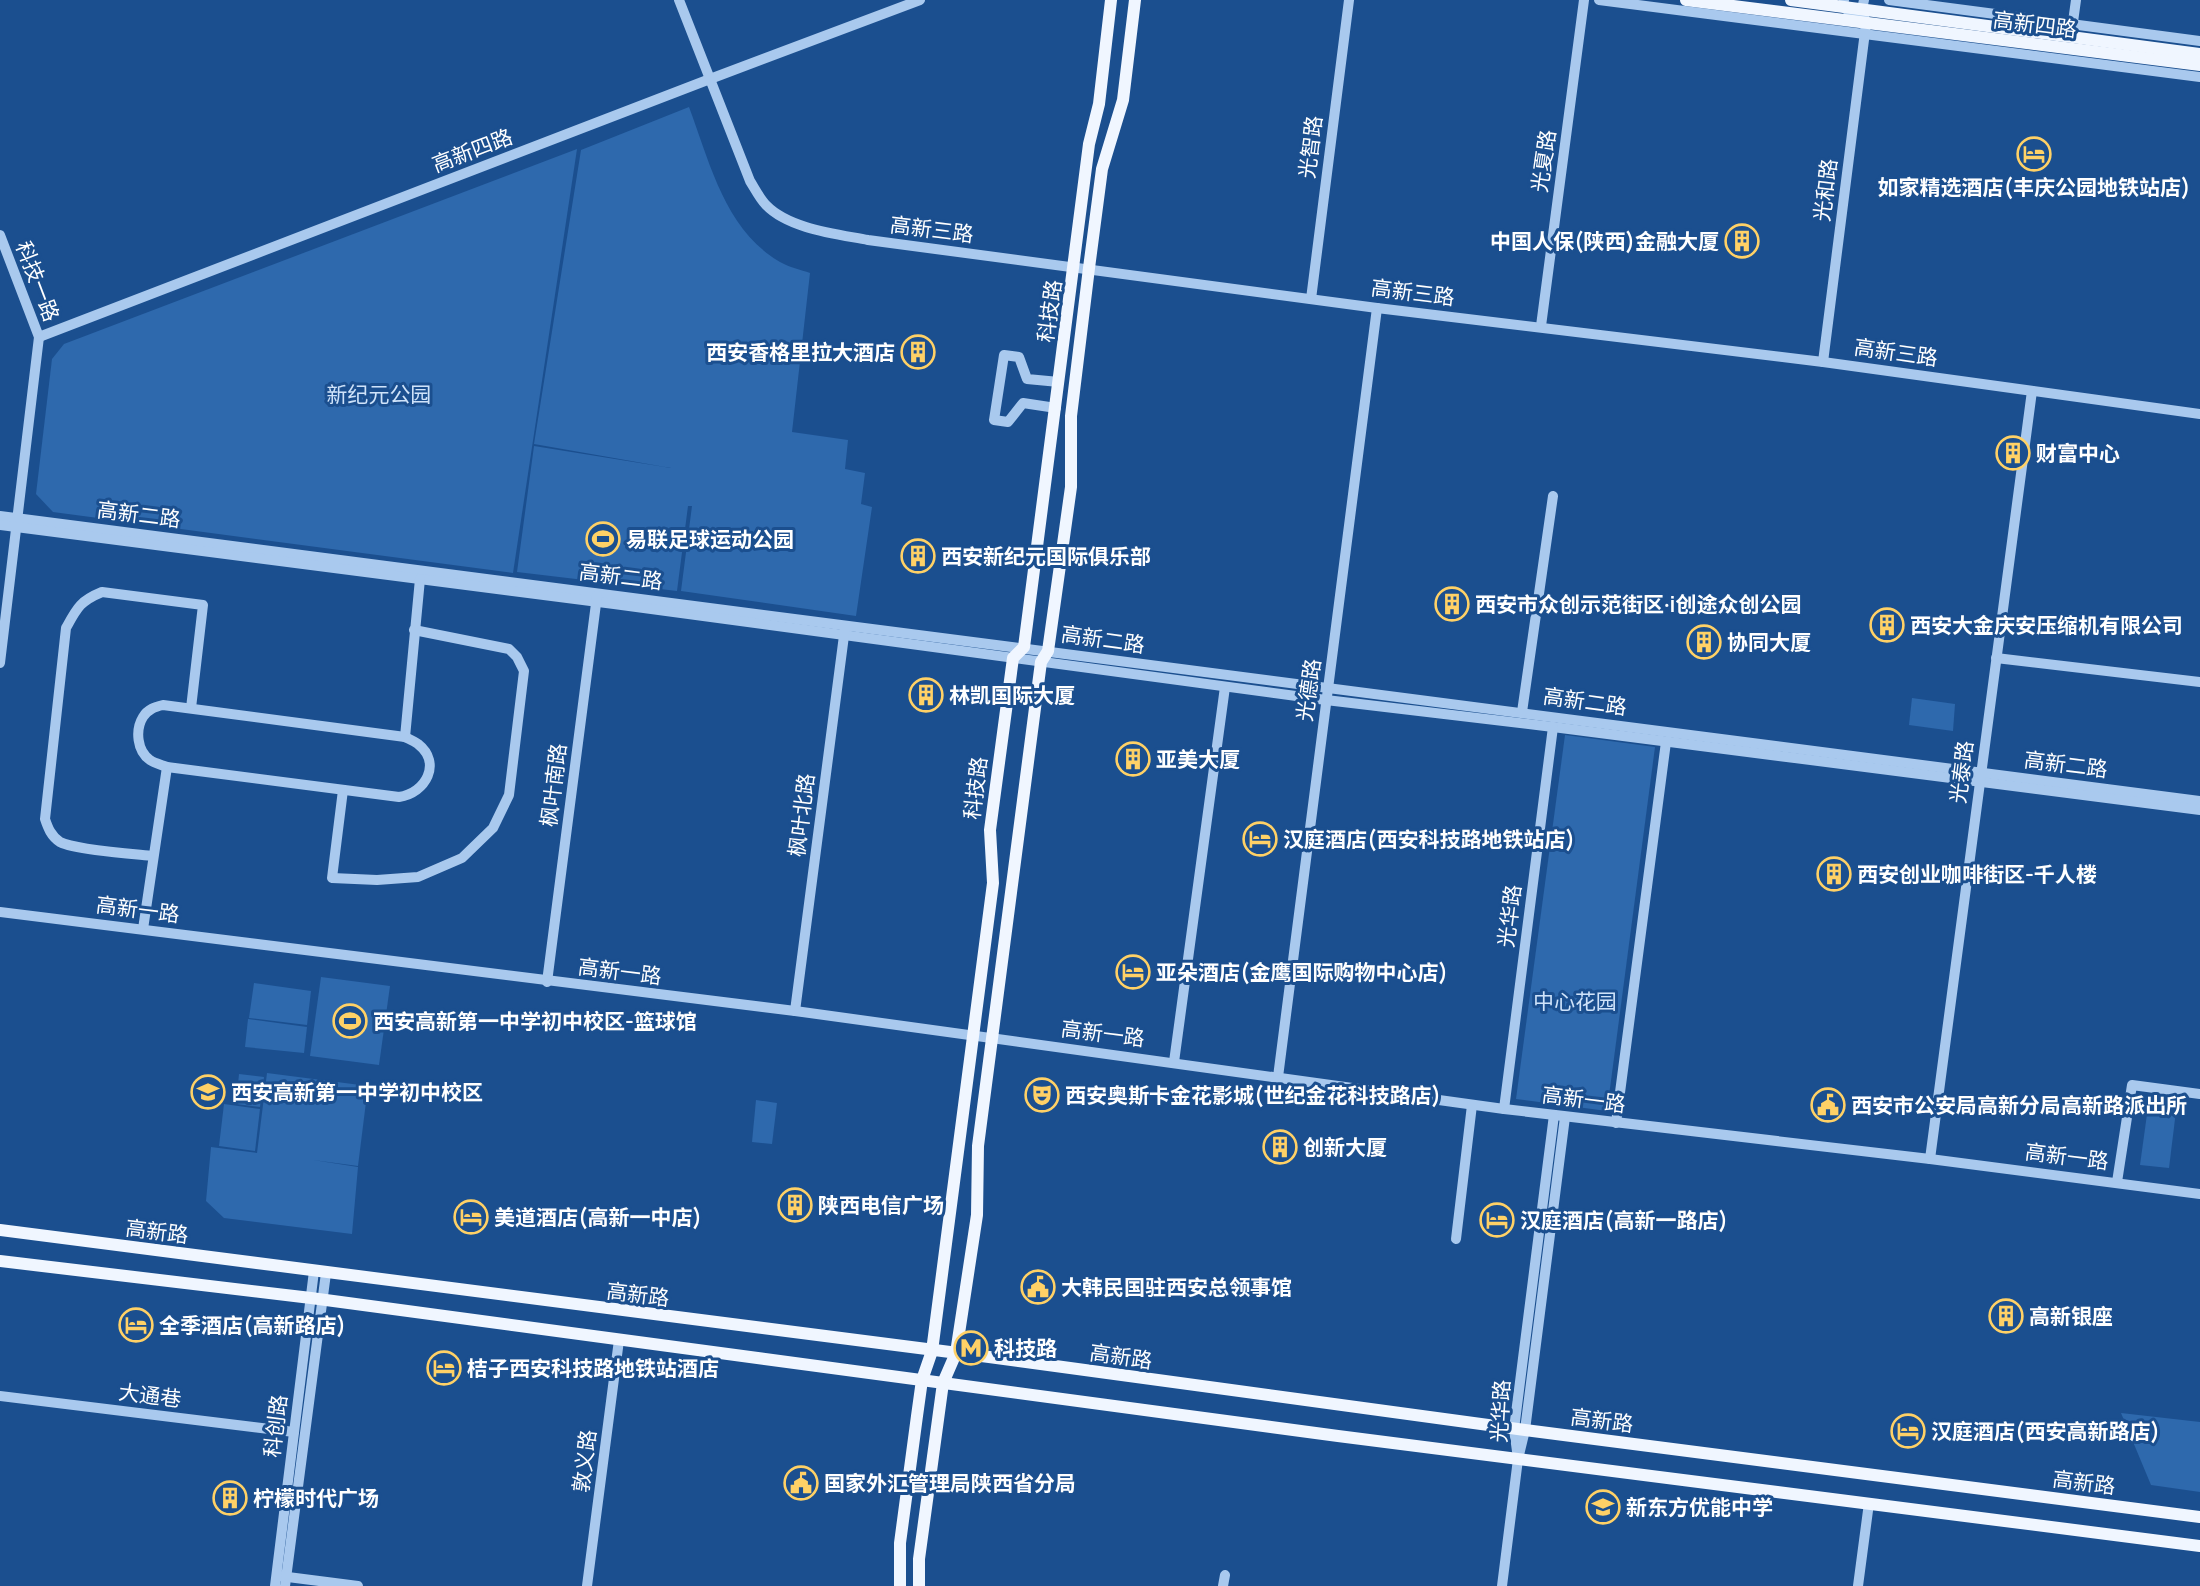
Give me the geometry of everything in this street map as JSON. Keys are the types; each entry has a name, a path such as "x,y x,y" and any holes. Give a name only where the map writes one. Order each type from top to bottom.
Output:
{"main road":[{"name":"科技路","path":"1024,647 1089,144 1099,104 1111,0"},
{"name":"科技路","path":"919,1586 919,1558 943,1383 956,1353 977,1215 978,1146 991,1038 1071,487 1071,416 1102,169 1123,100 1135,0"},
{"name":"高新四路","path":"1686,0 1866,29 2200,65"},
{"name":"高新四路","path":"1791,0 1863,5 2200,54"},
{"path":"1013,658 1024,647"},
{"name":"科技路","path":"900,1586 900,1543 922,1380 932,1351 993,883 990,830 1013,658"},
{"name":"高新路","path":"0,1230 2200,1516"},
{"path":"0,1261 317,1299 1518,1459 2200,1546"}],"street":[{"name":"高新三路","path":"679,0 750,182 766,205 783,217 815,229 868,240 1377,308 1823,362 2200,414"},
{"name":"高新四路","path":"39,338 920,0"},
{"name":"光智路","path":"1311,299 1349,0"},
{"name":"光夏路","path":"1541,327 1584,0"},
{"path":"1599,0 1866,29 2200,77"},
{"path":"1889,0 2200,41"},
{"path":"2071,37 2076,0"},
{"path":"1843,3 1866,29"},
{"path":"1863,5 1866,29"},
{"name":"光和路","path":"1823,362 1866,29"},
{"name":"科技一路","path":"0,235 39,338 0,663"},
{"name":"光德路","path":"1278,1077 1377,308"},
{"path":"1056,408 1023,403 1008,422 994,420 1004,355 1019,357 1027,379 1059,382"},
{"name":"光泰路","path":"1930,1159 2032,391"},
{"path":"1522,712 1553,496"},
{"name":"高新二路","path":"0,516 18,523 420,579 597,597"},
{"name":"高新二路","path":"0,525 18,523 845,629 1024,647 1045,656 1226,687 1522,712 2200,810"},
{"path":"405,736 420,579"},
{"path":"153,856 74,846 61,842 49,832 45,819 66,628 78,605 102,592 203,605 191,708"},
{"name":"枫叶南路","path":"547,982 597,597"},
{"name":"高新二路","path":"845,629 1013,658 1045,656 1666,742 2200,801"},
{"name":"枫叶北路","path":"795,1011 845,629"},
{"path":"342,790 332,878 376,880 418,877 462,858 493,828 509,795 524,671 517,657 509,649 414,630"},
{"path":"1996,658 2200,682"},
{"path":"1174,1062 1226,687"},
{"path":"163,705 191,708 405,736 420,745 428,759 429,776 420,789 409,796 399,797 167,767 150,760 140,749 139,730 143,717 152,708 163,705"},
{"name":"光华路","path":"1504,1109 1553,727"},
{"path":"1616,1123 1666,742"},
{"path":"143,929 167,767"},
{"name":"高新一路","path":"0,912 547,982 795,1011 1472,1105 1930,1159 2200,1194"},
{"path":"2117,1182 2132,1085 2200,1094"},
{"path":"1456,1239 1472,1105"},
{"name":"光华路","path":"1502,1586 1559,1116"},
{"name":"科创路","path":"281,1581 320,1272"},
{"name":"科创路","path":"281,1581 294,1432 317,1299"},
{"name":"敦义路","path":"587,1586 619,1340"},
{"name":"大通巷","path":"0,1396 294,1432"},
{"path":"1858,1586 1869,1503"},
{"path":"281,1581 358,1586"}],"green space":[{"path":"689,107 722,194 746,232 761,248 780,262 810,273 792,432 848,440 845,469 865,473 861,504 872,507 856,616 681,591 692,506 688,506 677,591 517,572 534,446 671,468 534,444 581,150"},
{"name":"新纪元公园","path":"577,149 513,573 53,512 36,494 52,359 64,344"},
{"path":"1912,698 1955,704 1953,731 1909,725"},
{"name":"中心花园","path":"1565,735 1655,747 1607,1111 1516,1099"},
{"name":"西安高新第一中学初中校区-篮球馆","path":"321,977 390,986 379,1065 310,1056"},
{"path":"254,983 311,991 307,1025 249,1018"},
{"path":"248,1019 307,1027 304,1053 245,1047"},
{"path":"267,1073 368,1086 358,1166 313,1160 358,1167 352,1234 224,1218 206,1201 211,1147 257,1153"},
{"path":"239,1074 264,1077 260,1107 236,1104"},
{"path":"756,1100 777,1103 772,1144 752,1142"},
{"path":"224,1104 260,1109 255,1151 219,1146"},
{"path":"2148,1107 2176,1111 2169,1168 2140,1165"},
{"path":"2121,1413 2200,1422 2200,1492 2151,1485"}],"place":[{"name":"如家精选酒店(丰庆公园地铁站店)","path":"2034,154"},
{"name":"中国人保(陕西)金融大厦","path":"1742,241"},
{"name":"西安香格里拉大酒店","path":"918,352"},
{"name":"财富中心","path":"2013,453"},
{"name":"易联足球运动公园","path":"603,539"},
{"name":"西安新纪元国际俱乐部","path":"918,556"},
{"name":"西安市众创示范街区·i创途众创公园","path":"1452,604"},
{"name":"西安大金庆安压缩机有限公司","path":"1887,625"},
{"name":"协同大厦","path":"1704,642"},
{"name":"林凯国际大厦","path":"926,695"},
{"name":"亚美大厦","path":"1133,759"},
{"name":"汉庭酒店(西安科技路地铁站店)","path":"1260,839"},
{"name":"西安创业咖啡街区-千人楼","path":"1834,874"},
{"name":"亚朵酒店(金鹰国际购物中心店)","path":"1133,972"},
{"name":"西安高新第一中学初中校区-篮球馆","path":"350,1021"},
{"name":"西安高新第一中学初中校区","path":"208,1092"},
{"name":"西安奥斯卡金花影城(世纪金花科技路店)","path":"1042,1095"},
{"name":"西安市公安局高新分局高新路派出所","path":"1828,1105"},
{"name":"创新大厦","path":"1280,1147"},
{"name":"陕西电信广场","path":"795,1205"},
{"name":"美道酒店(高新一中店)","path":"471,1217"},
{"name":"汉庭酒店(高新一路店)","path":"1497,1220"},
{"name":"大韩民国驻西安总领事馆","path":"1038,1287"},
{"name":"高新银座","path":"2006,1316"},
{"name":"全季酒店(高新路店)","path":"136,1325"},
{"name":"科技路","path":"971,1348"},
{"name":"桔子西安科技路地铁站酒店","path":"444,1368"},
{"name":"汉庭酒店(西安高新路店)","path":"1908,1431"},
{"name":"国家外汇管理局陕西省分局","path":"801,1483"},
{"name":"柠檬时代广场","path":"230,1498"},
{"name":"新东方优能中学","path":"1603,1507"}]}
